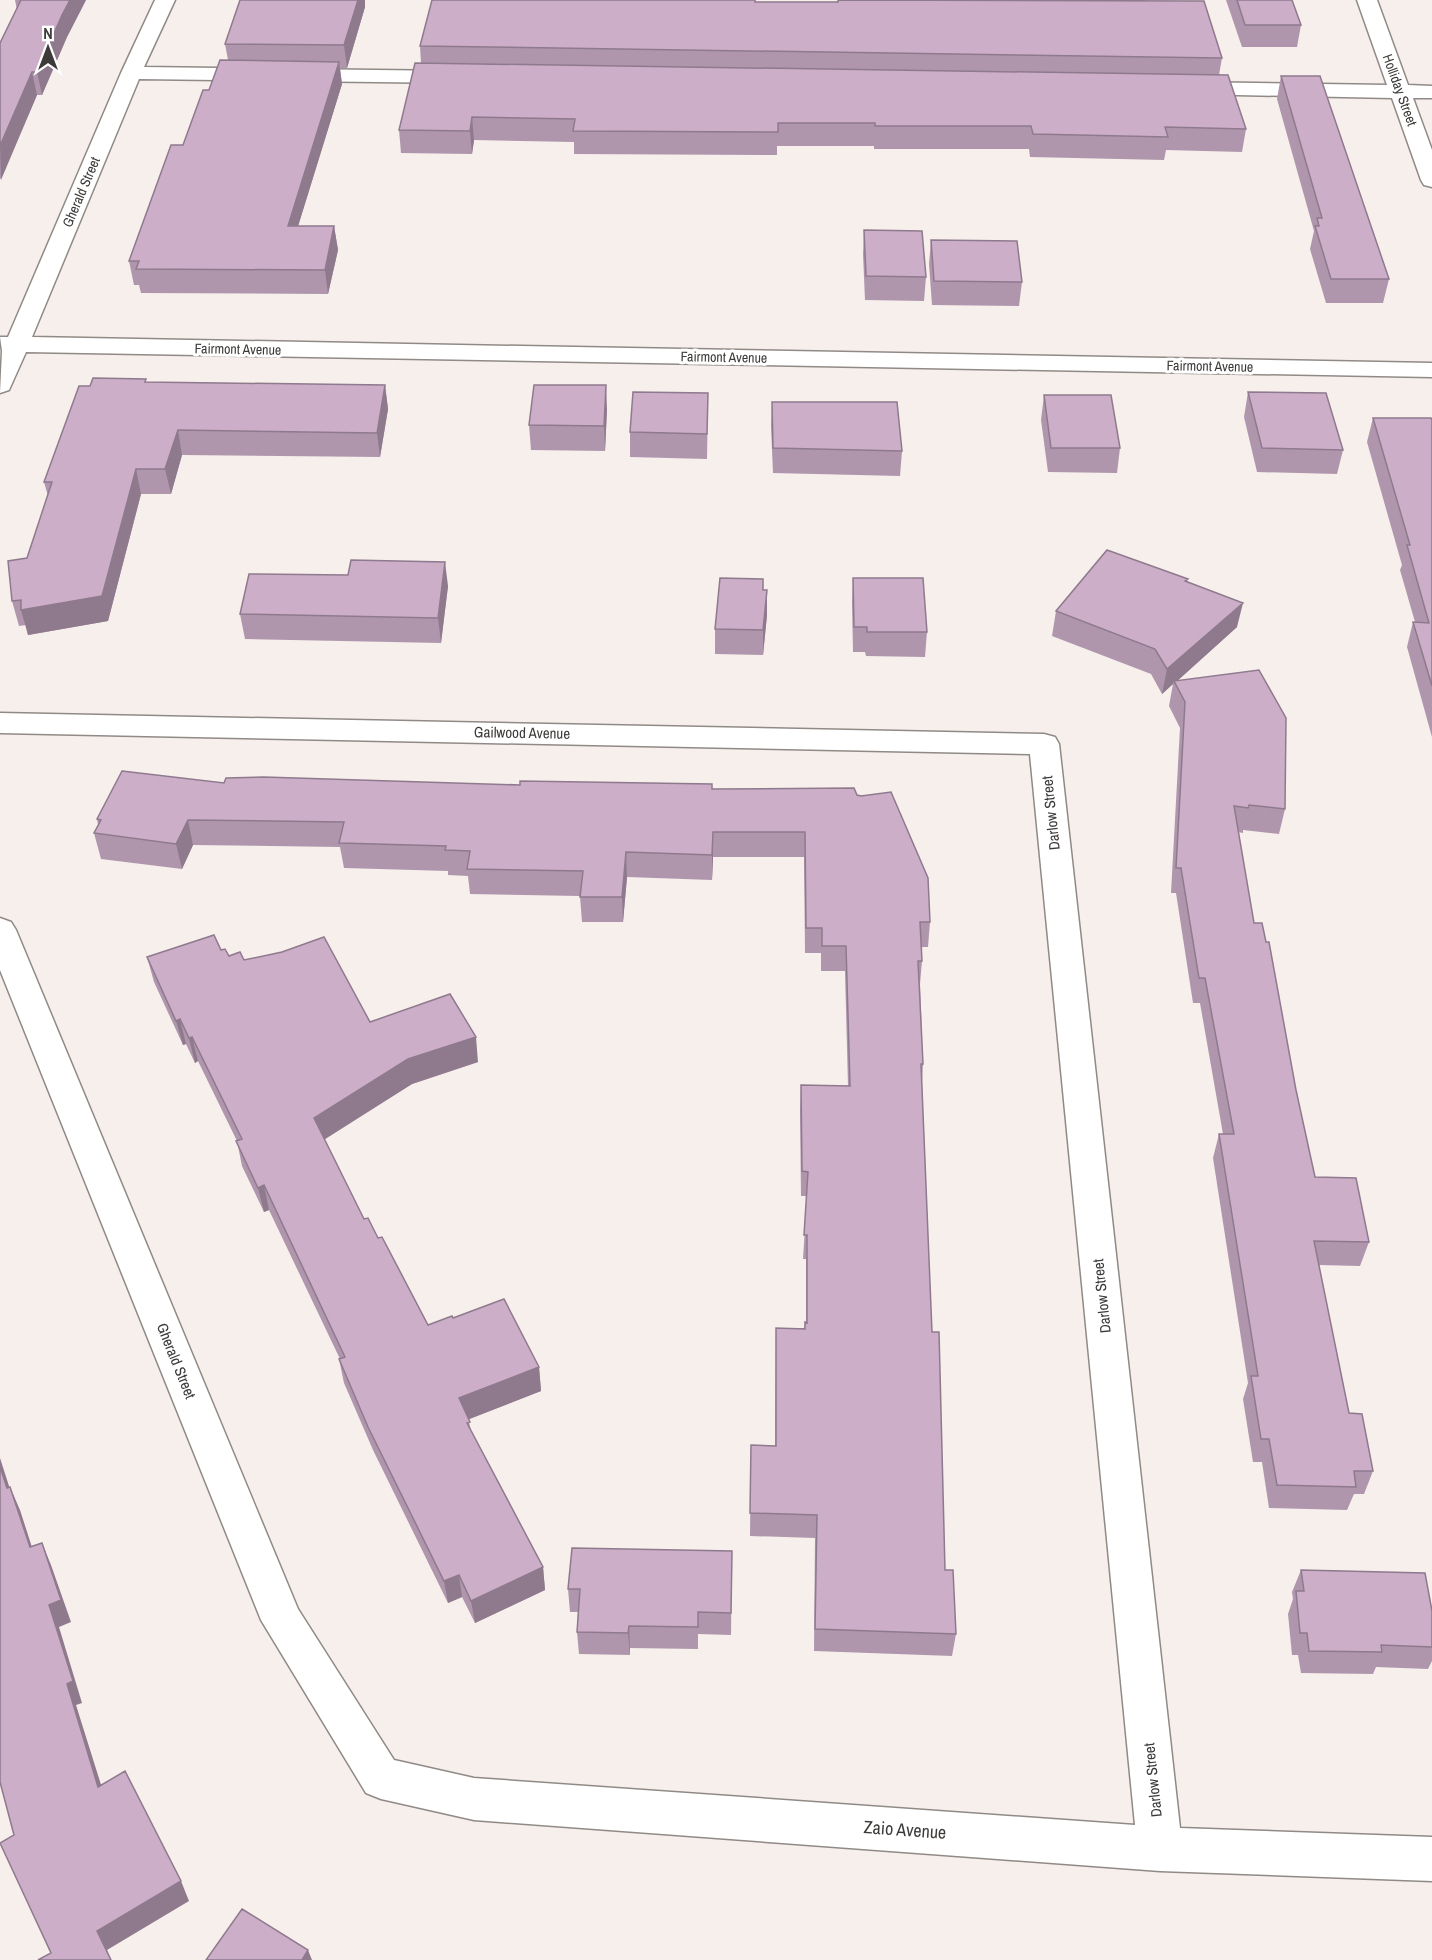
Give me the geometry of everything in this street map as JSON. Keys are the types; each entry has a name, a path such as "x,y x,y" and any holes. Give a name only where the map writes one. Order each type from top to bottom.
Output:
{"street":[{"name":"Gherald Street","path":"0,385 8,344 165,0"},
{"name":"Holliday Street","path":"1367,0 1432,180"},
{"path":"131,73 478,78"},
{"path":"1173,88 1432,92"},
{"name":"Fairmont Avenue","path":"8,344 1432,370"},
{"name":"Gailwood Avenue","path":"0,723 1044,744"},
{"name":"Darlow Street","path":"1044,744 1160,1849"},
{"name":"Gherald Street","path":"0,930 282,1620 381,1778"},
{"name":"Zaio Avenue","path":"381,1778 474,1799 1160,1849 1432,1859"}],"building":[{"path":"21,0 70,0 37,72 32,72 0,146 0,43"},
{"path":"240,0 358,0 344,45 225,44"},
{"path":"432,0 1204,1 1222,58 420,46"},
{"path":"1237,0 1292,0 1301,25 1245,25"},
{"path":"220,60 339,62 288,226 334,226 325,270 136,269 139,261 129,261 171,145 183,145 203,90 209,90"},
{"path":"415,63 1228,75 1246,129 1165,127 1168,137 1033,134 1031,126 875,126 875,123 778,123 778,132 573,131 575,119 472,117 470,131 399,130"},
{"path":"1281,76 1320,76 1389,279 1331,279 1315,226 1319,226 1317,218 1322,218"},
{"path":"864,230 922,231 926,277 866,276"},
{"path":"931,240 1017,241 1022,282 934,281"},
{"path":"93,378 146,379 145,382 385,385 377,433 178,430 165,469 136,469 102,596 21,610 21,600 12,601 8,561 27,558 52,482 44,482 79,386 90,386"},
{"path":"534,385 606,385 604,426 529,425"},
{"path":"633,392 708,393 707,434 630,432"},
{"path":"1248,392 1326,393 1343,450 1262,448"},
{"path":"1044,395 1111,395 1120,448 1051,448"},
{"path":"772,402 897,402 902,451 773,448"},
{"path":"1373,418 1431,418 1432,420 1432,686 1413,622 1429,623 1407,545 1410,545"},
{"path":"1107,550 1188,579 1185,581 1243,603 1167,669 1155,649 1056,611"},
{"path":"351,560 445,562 438,618 240,614 249,574 348,575"},
{"path":"720,578 763,579 763,590 767,590 763,630 715,629"},
{"path":"853,578 923,578 927,632 867,632 867,627 854,627"},
{"path":"1259,670 1286,718 1285,809 1249,805 1248,808 1234,806 1254,923 1262,923 1266,942 1269,942 1296,1090 1315,1177 1356,1178 1369,1242 1314,1241 1349,1413 1362,1414 1373,1471 1354,1471 1356,1487 1277,1485 1269,1439 1261,1439 1251,1376 1258,1376 1219,1134 1234,1134 1205,978 1199,978 1181,868 1176,868 1185,702 1174,681"},
{"path":"122,771 224,783 226,778 264,777 520,785 520,781 712,784 712,789 854,788 857,795 861,796 891,792 928,878 930,922 920,922 922,961 918,961 923,1064 921,1064 932,1332 939,1332 945,1570 953,1570 956,1634 815,1629 817,1515 750,1513 751,1445 776,1446 776,1328 805,1329 805,1322 807,1323 807,1235 804,1235 808,1172 802,1171 801,1085 850,1086 846,946 822,946 822,928 806,928 805,832 713,832 712,855 626,852 622,897 580,897 583,871 467,869 470,851 445,850 446,846 339,843 344,822 188,820 176,844 94,833 101,820 97,819"},
{"path":"214,935 221,950 225,949 229,956 240,952 244,960 282,952 324,937 370,1022 450,994 476,1037 408,1059 314,1118 364,1219 368,1218 378,1238 382,1237 428,1325 504,1299 539,1367 459,1398 470,1422 467,1423 543,1567 471,1601 459,1575 444,1581 368,1427 339,1359 345,1357 264,1185 258,1188 236,1141 242,1139 192,1037 189,1038 180,1019 176,1021 147,957"},
{"path":"0,1467 7,1488 10,1487 30,1547 42,1543 61,1600 49,1605 73,1681 67,1684 98,1787 125,1771 181,1881 97,1931 111,1960 38,1960 51,1953 0,1843 14,1835 0,1782"},
{"path":"572,1548 732,1551 731,1613 698,1612 698,1627 629,1626 628,1633 577,1632 580,1589 568,1589"},
{"path":"1301,1570 1425,1573 1432,1611 1432,1647 1381,1645 1382,1652 1309,1651 1307,1633 1300,1633 1296,1591 1304,1591"},
{"path":"242,1909 308,1950 302,1960 206,1960"}]}
